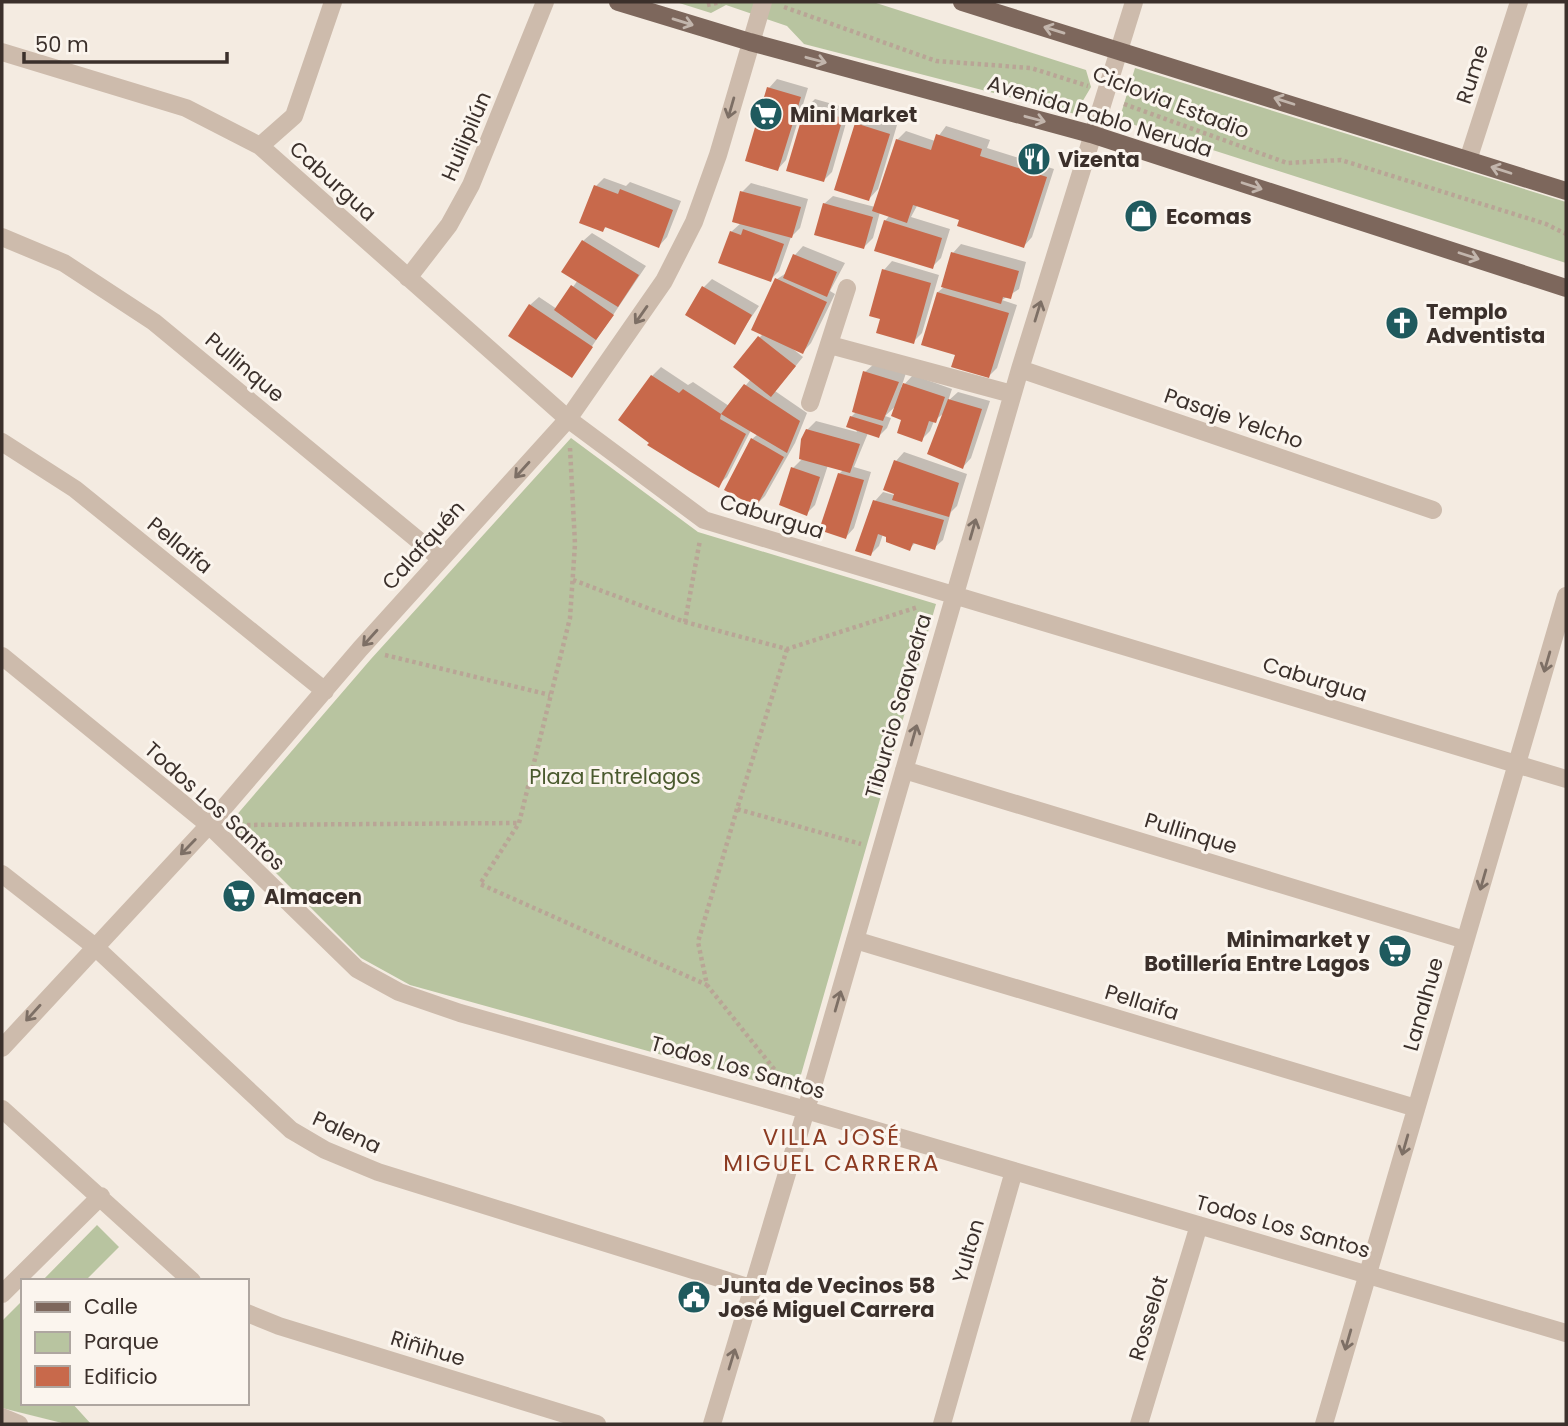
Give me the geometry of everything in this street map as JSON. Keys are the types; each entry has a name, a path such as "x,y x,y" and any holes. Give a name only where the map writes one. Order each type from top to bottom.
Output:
{"main road":[{"name":"Avenida Pablo Neruda","path":"618,2 750,42 1091,134 1566,288"},
{"path":"962,2 1120,49 1566,191"}],"street":[{"path":"260,146 294,116 332,2"},
{"name":"Huilipilún","path":"408,278 449,225 471,185 545,2"},
{"name":"Calafquén","path":"2,1048 209,825 360,649 569,419 664,281 694,222 718,155 763,2"},
{"name":"Tiburcio Saavedra","path":"712,1424 754,1289 1012,394 1134,2"},
{"name":"Rume","path":"1468,160 1519,2"},
{"name":"Caburgua","path":"2,52 186,108 260,146 569,419 704,520 1566,779"},
{"name":"Pullinque","path":"2,237 64,263 154,322 441,559"},
{"path":"810,403 847,288"},
{"path":"830,345 1012,394"},
{"name":"Pasaje Yelcho","path":"1020,369 1433,510"},
{"name":"Pellaifa","path":"2,442 75,489 325,691"},
{"name":"Lanalhue","path":"1324,1424 1566,596"},
{"name":"Todos Los Santos","path":"2,656 209,825 357,969 399,992 450,1010 806,1110 1566,1333"},
{"name":"Pullinque","path":"904,769 1465,940"},
{"name":"Palena","path":"2,874 94,946 291,1130 325,1150 378,1172 754,1289"},
{"name":"Pellaifa","path":"855,940 1416,1108"},
{"path":"2,1110 101,1196 190,1279"},
{"name":"Yulton","path":"942,1424 1014,1171"},
{"path":"2,1294 101,1196"},
{"name":"Rosselot","path":"1139,1424 1199,1225"},
{"name":"Riñihue","path":"248,1313 279,1326 597,1424"},
{"path":"2,1417 19,1424"}],"path":[{"name":"Ciclovia Estadio","path":"763,2 804,12 936,61 1031,68 1091,87 1104,96 1287,163 1341,160 1546,224 1566,234"},
{"path":"569,419 575,544 570,618 519,823 480,884 707,985"},
{"path":"685,622 704,520"},
{"path":"573,580 685,622 786,649 842,633 954,594"},
{"path":"360,649 550,695"},
{"path":"786,649 698,942 707,985 806,1110"},
{"path":"737,809 881,850"},
{"path":"209,825 519,823"}],"green space":[{"path":"676,2 873,2 1086,70 1091,87 1075,114 804,44 787,26 726,5 711,13"},
{"path":"1135,68 1566,202 1566,263 1119,120"},
{"name":"Plaza Entrelagos","path":"571,438 698,532 936,604 796,1092 410,985 361,958 228,825 371,659"},
{"path":"97,1225 119,1247 87,1279 44,1279"},
{"path":"21,1302 21,1405 74,1405 91,1424 66,1424 2,1408 2,1321"}],"building":[{"path":"767,87 801,97 778,171 745,161"},
{"path":"805,107 843,118 824,182 786,171"},
{"path":"855,123 890,134 869,201 834,190"},
{"path":"936,134 982,149 980,156 1047,177 1024,248 957,226 959,220 913,205 907,223 872,211 896,139 931,150"},
{"path":"594,185 618,194 620,189 673,210 659,248 605,227 603,232 579,223"},
{"path":"740,191 801,207 792,238 732,222"},
{"path":"823,203 873,217 864,249 814,235"},
{"path":"884,220 942,238 933,269 874,251"},
{"path":"743,229 784,244 771,282 718,263 730,231 741,235"},
{"path":"582,240 639,275 618,307 561,272"},
{"path":"951,252 1019,271 1011,299 1003,297 1001,304 941,287"},
{"path":"793,254 837,272 827,297 783,278"},
{"path":"882,269 931,283 914,344 876,333 880,319 869,316"},
{"path":"775,278 827,302 803,354 751,330"},
{"path":"571,285 614,315 596,340 554,310"},
{"path":"702,286 752,315 735,345 685,315"},
{"path":"937,292 1009,313 989,378 951,367 955,355 921,345"},
{"path":"529,304 593,347 572,378 508,336"},
{"path":"758,336 796,366 771,397 733,367"},
{"path":"863,371 899,382 883,421 852,412"},
{"path":"651,375 679,393 683,389 721,414 720,419 746,434 719,488 647,445 649,443 618,420"},
{"path":"903,383 945,397 936,423 929,421 922,442 897,433 901,420 891,416"},
{"path":"744,384 800,421 787,453 721,414"},
{"path":"948,399 982,409 963,469 927,454"},
{"path":"850,416 883,426 879,438 846,427"},
{"path":"806,429 860,444 850,473 799,459 801,439"},
{"path":"751,438 784,457 756,507 724,490"},
{"path":"894,460 959,483 949,517 892,500 894,494 883,490"},
{"path":"791,467 820,477 807,516 779,505"},
{"path":"838,473 864,480 846,539 819,530"},
{"path":"873,500 944,520 935,550 913,543 910,551 886,542 886,537 878,534 871,556 855,551"}],"place":[{"name":"Mini Market","path":"766,114"},
{"name":"Vizenta","path":"1034,159"},
{"name":"Ecomas","path":"1141,216"},
{"name":"Templo Adventista","path":"1402,323"},
{"name":"Almacen","path":"239,896"},
{"name":"Minimarket y Botillería Entre Lagos","path":"1395,951"},
{"name":"Junta de Vecinos 58 José Miguel Carrera","path":"694,1297"}],"district":[{"name":"VILLA JOSÉ MIGUEL CARRERA","path":"832,1150"}]}
